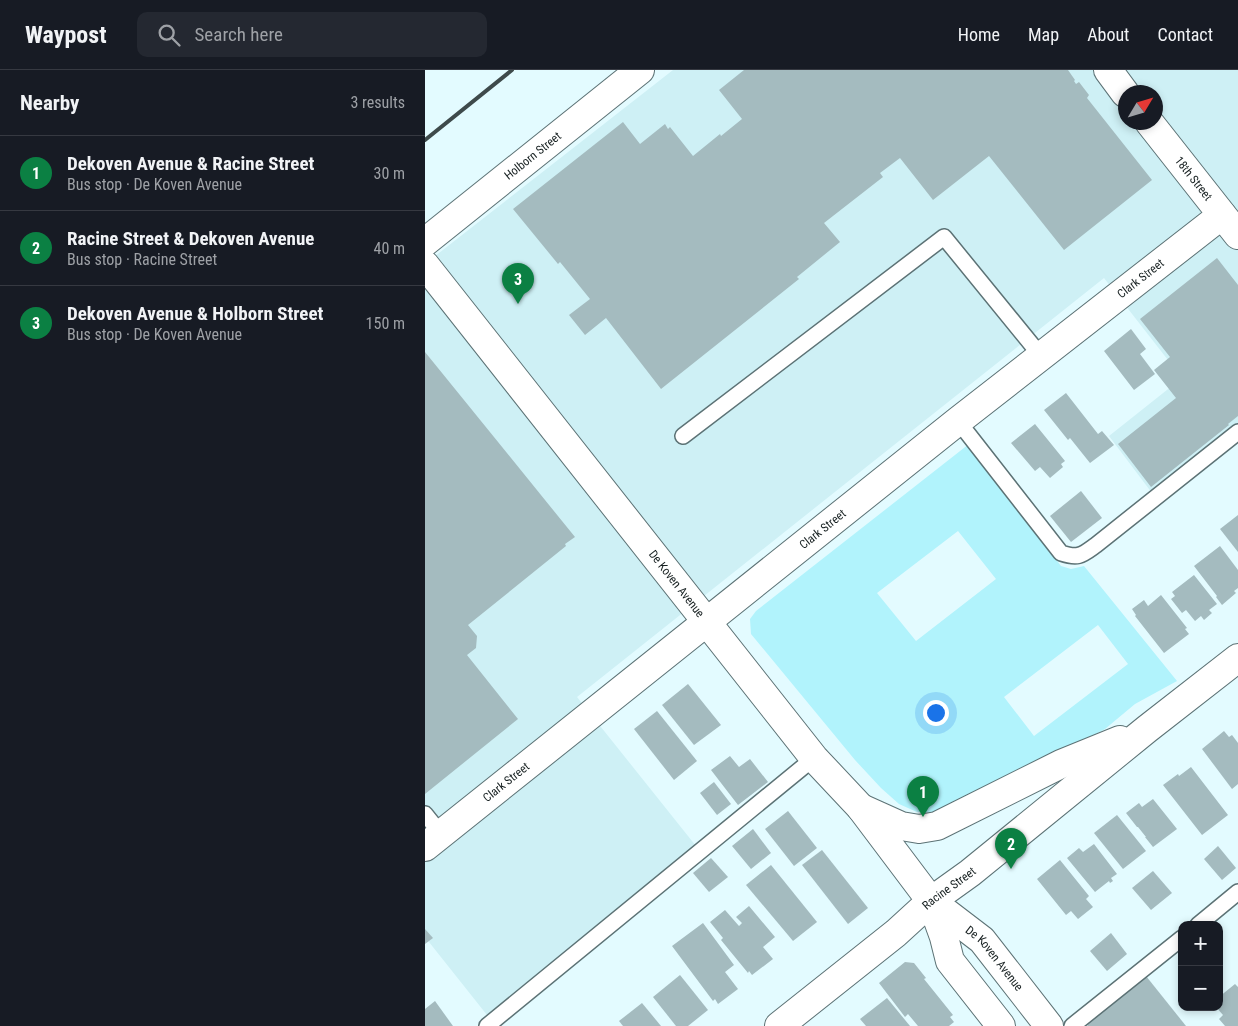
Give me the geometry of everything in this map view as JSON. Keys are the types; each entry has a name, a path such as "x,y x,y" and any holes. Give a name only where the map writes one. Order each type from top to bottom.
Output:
{"street":[{"name":"Holborn Street","path":"425,242 640,70"},
{"path":"1108,70 1120,85"},
{"name":"18th Street","path":"1155,130 1230,225"},
{"name":"Clark Street","path":"430,832 708,622 1041,356 1230,225"},
{"name":"De Koven Avenue","path":"425,265 814,758 861,808 931,902 944,937 950,961 1001,1026"},
{"name":"Racine Street","path":"779,1026 931,902 970,873 1147,729 1238,658"},
{"path":"861,808 901,826 919,829 937,826 1061,764 1147,729"},
{"name":"De Koven Avenue","path":"931,902 982,940 1049,1026"}],"lane":[{"path":"683,436 944,238 1041,356"},
{"path":"959,421 1061,554 1072,557 1081,555 1096,545 1238,432"},
{"path":"487,1026 814,758"},
{"path":"1203,921 1238,892"},
{"path":"1072,1026 1178,941"}],"shaded area":[{"path":"673,70 1238,70 1238,425 1152,493 1109,436 1182,378 1104,278 577,697 696,846 487,1015 425,937 425,264"},
{"path":"969,444 1061,566 1071,569 1084,566 1177,681 1135,704 1105,729 966,804 935,813 917,812 899,804 881,788 855,760 751,634 750,619 756,611","holes":["958,531 996,579 916,641 877,593","1098,625 1128,664 1034,736 1004,697"]}],"building":[{"path":"744,70 1068,70 1076,84 1079,82 1089,95 1087,98 1152,180 1064,250 989,156 933,200 900,158 880,173 883,177 824,223 840,242 797,277 799,279 661,389 606,318 585,335 569,315 590,299 560,262 558,264 513,209 623,122 640,144 665,124 668,129 670,127 693,156 742,119 719,90"},
{"path":"1217,258 1238,285 1238,416 1151,487 1118,444 1176,398 1154,370 1170,357 1140,319"},
{"path":"1131,329 1146,349 1140,354 1155,374 1134,390 1104,351"},
{"path":"425,352 575,537 468,625 477,636 476,648 467,655 518,719 425,794"},
{"path":"1066,393 1098,434 1102,431 1114,445 1090,463 1070,438 1068,440 1044,410"},
{"path":"1035,424 1065,461 1061,464 1063,467 1050,478 1040,467 1035,471 1011,443"},
{"path":"1081,491 1102,518 1071,542 1050,516"},
{"path":"1238,515 1238,552 1220,529"},
{"path":"1220,546 1238,570 1238,588 1234,591 1236,593 1222,605 1194,566"},
{"path":"1194,575 1217,604 1209,610 1212,613 1204,620 1201,616 1195,621 1186,610 1182,613 1171,599 1175,596 1172,592"},
{"path":"1161,595 1187,628 1185,629 1189,634 1164,653 1135,616 1132,609 1144,600 1148,606"},
{"path":"688,684 721,725 694,745 662,705"},
{"path":"657,711 697,761 674,780 634,729"},
{"path":"1224,731 1229,737 1232,735 1238,743 1238,784 1232,789 1202,749"},
{"path":"730,756 739,767 750,759 768,782 738,805 711,770"},
{"path":"1191,767 1228,815 1202,835 1163,785"},
{"path":"714,782 731,804 717,815 700,793"},
{"path":"1153,799 1177,829 1153,847 1126,813 1139,803 1142,807"},
{"path":"788,811 817,848 794,866 765,829"},
{"path":"1117,815 1146,851 1123,869 1094,833"},
{"path":"753,829 771,853 751,869 732,846"},
{"path":"1094,844 1117,874 1111,878 1113,881 1110,883 1109,881 1095,892 1067,858 1079,848 1083,852"},
{"path":"1218,846 1236,868 1222,880 1204,859"},
{"path":"822,850 868,908 848,924 802,865"},
{"path":"711,858 728,877 709,892 693,873"},
{"path":"1060,860 1089,896 1086,899 1093,907 1078,919 1071,911 1066,915 1037,879"},
{"path":"771,865 817,922 793,941 746,885"},
{"path":"1153,871 1172,893 1151,910 1132,888"},
{"path":"749,906 775,937 763,947 773,959 752,975 749,971 748,973 721,940 723,938 710,922 725,910 739,926 742,923 736,917"},
{"path":"703,923 734,965 725,972 738,989 718,1004 715,999 713,1001 672,946"},
{"path":"425,929 433,938 425,944"},
{"path":"1111,933 1127,954 1107,971 1090,951"},
{"path":"905,962 914,963 926,978 924,979 953,1015 950,1017 954,1022 949,1026 918,1026 908,1014 905,1017 879,983"},
{"path":"680,975 708,1010 688,1026 676,1026 653,997"},
{"path":"1146,976 1186,1026 1088,1026 1086,1024"},
{"path":"1235,984 1238,987 1238,1026 1225,1026 1219,1019 1223,1015 1220,1011 1223,1011 1223,994"},
{"path":"887,998 910,1026 866,1026 860,1019"},
{"path":"435,1001 453,1026 425,1026 425,1009"},
{"path":"642,1003 661,1026 623,1026 619,1021"}],"railway":[{"path":"425,140 512,70"}],"place":[{"name":"Dekoven Avenue & Holborn Street","path":"518,304"},
{"name":"Dekoven Avenue & Racine Street","path":"923,817"},
{"name":"Racine Street & Dekoven Avenue","path":"1011,869"}]}
